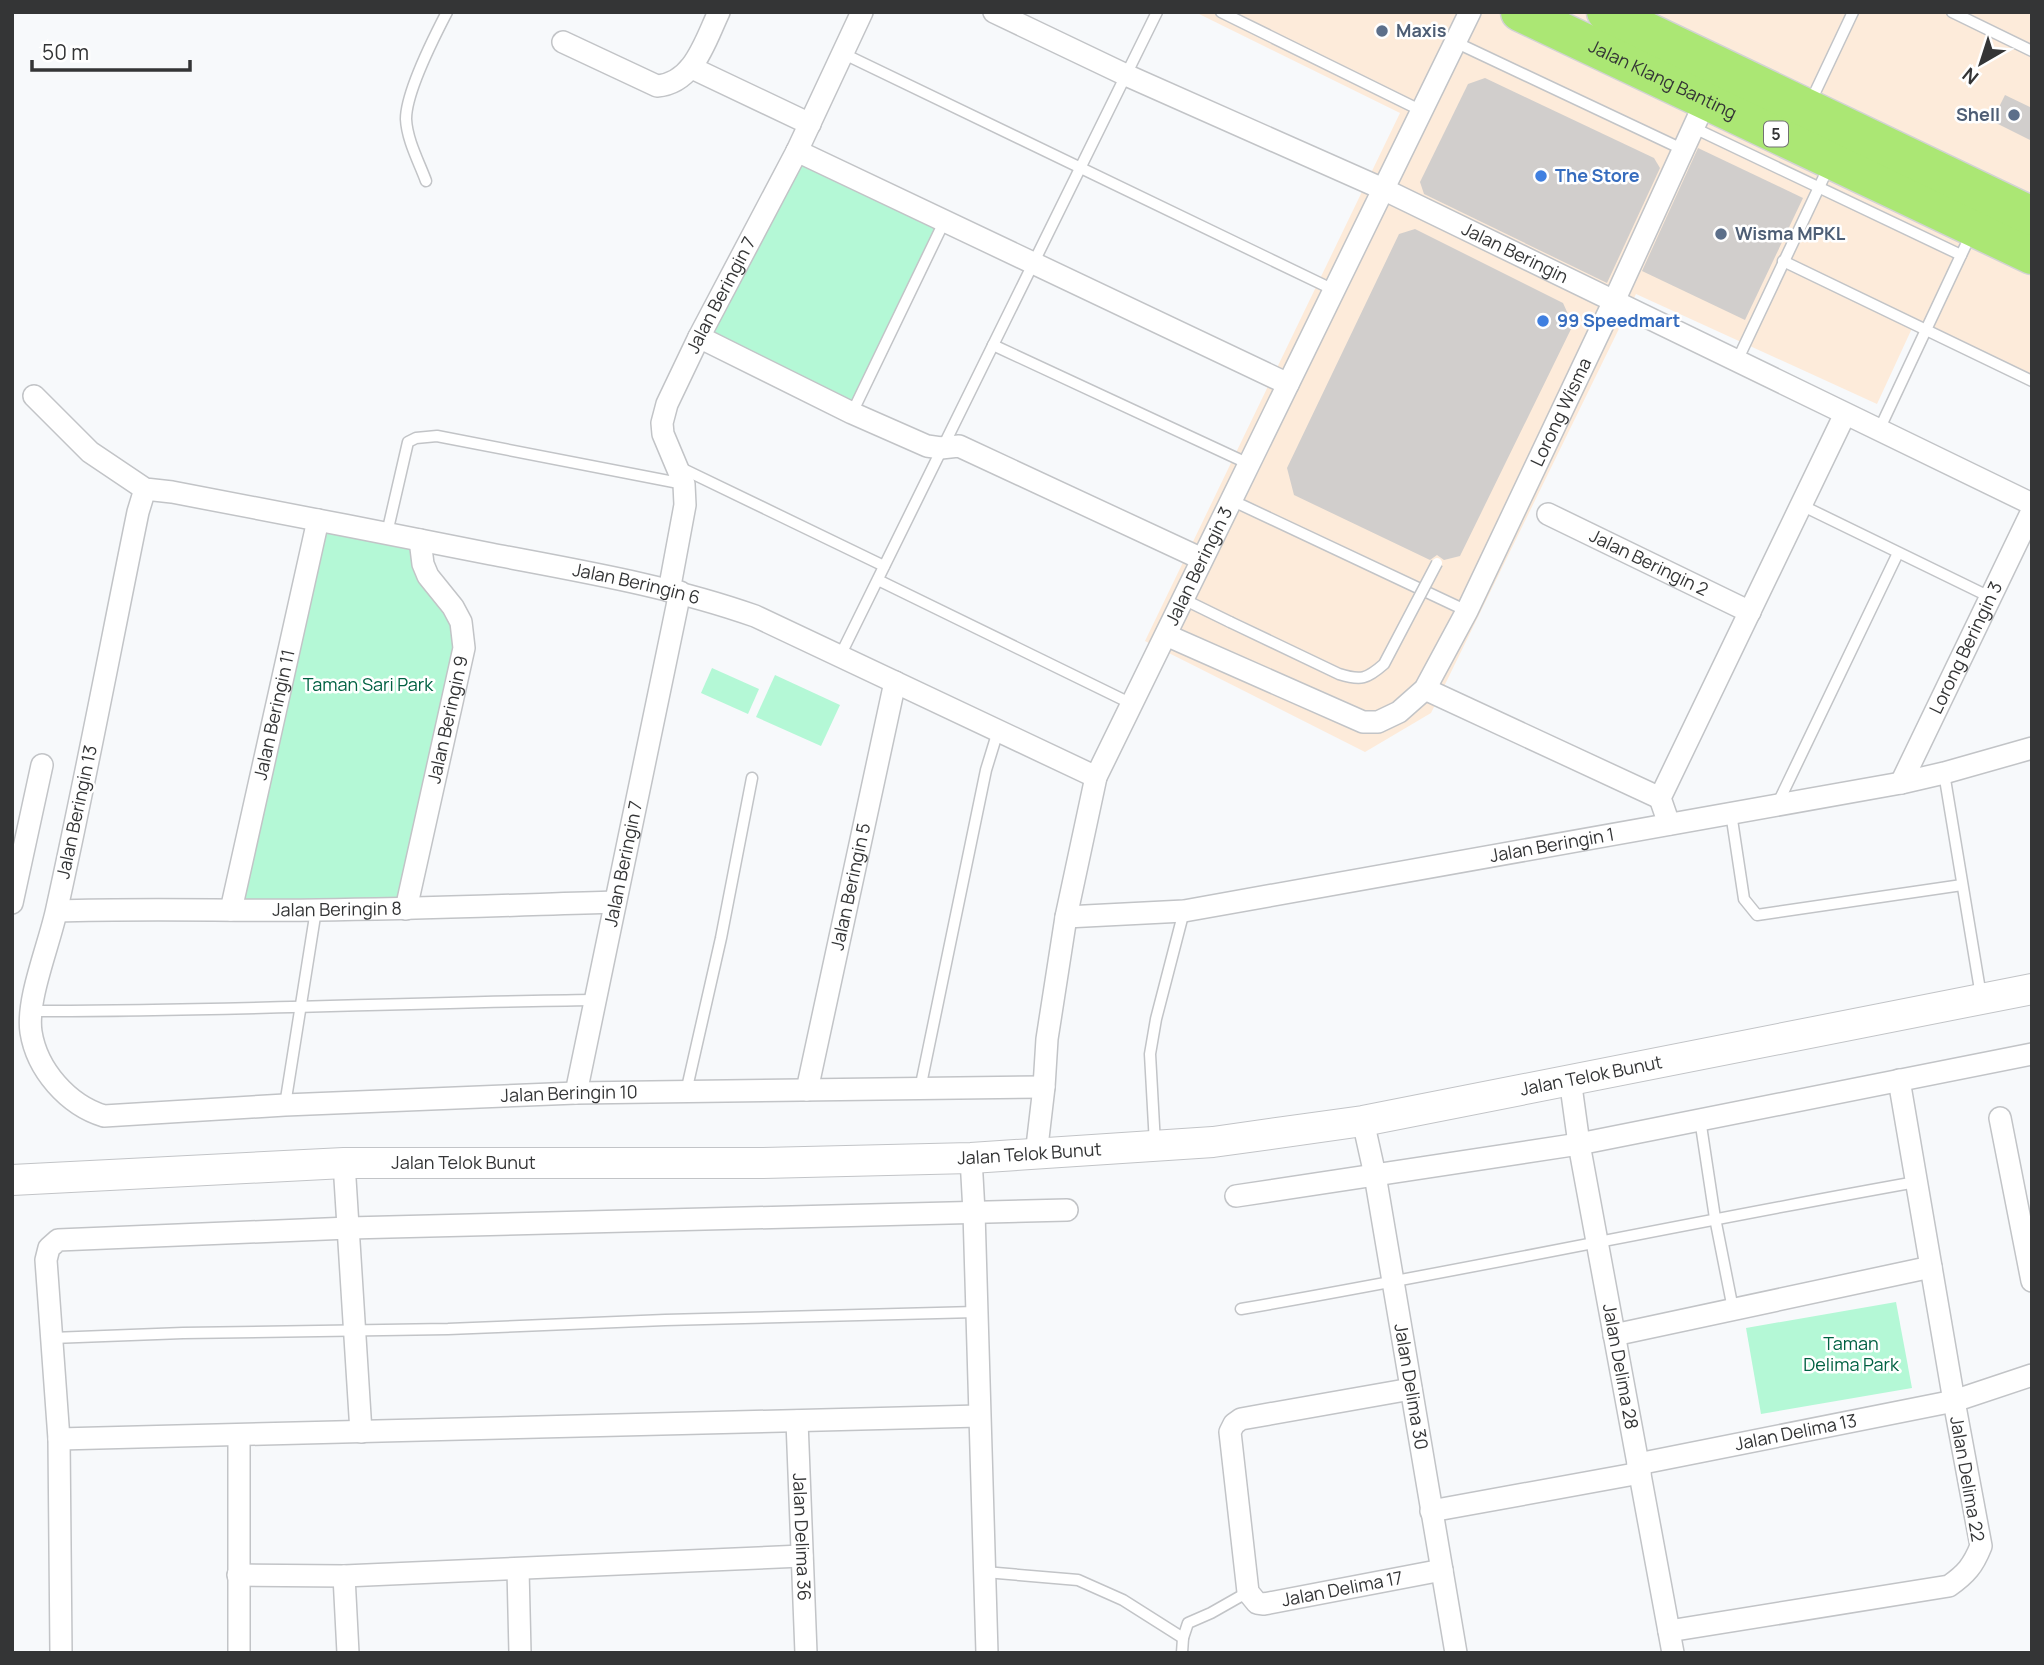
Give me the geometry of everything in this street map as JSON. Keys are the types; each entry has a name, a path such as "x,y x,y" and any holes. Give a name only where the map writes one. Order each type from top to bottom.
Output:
{"highway":[{"name":"Jalan Klang Banting","path":"1520,12 1699,114 1968,242 2032,255"},
{"name":"Jalan Klang Banting","path":"1606,12 2032,216"}],"street":[{"path":"563,42 657,86 668,86 686,73 719,12"},
{"name":"Jalan Beringin 7","path":"576,1093 674,592 685,505 681,475 663,434 662,423 667,404 699,337 797,151 862,12"},
{"name":"Jalan Beringin","path":"994,12 1126,75 1384,189 2032,504"},
{"name":"Jalan Beringin 3","path":"1036,1154 1047,1039 1066,917 1096,777 1422,111 1455,42 1463,15"},
{"path":"686,73 810,124"},
{"name":"Lorong Wisma","path":"1166,635 1363,722 1378,722 1399,712 1425,689 1467,611 1614,302 1699,114"},
{"path":"797,151 1288,384"},
{"path":"699,337 852,413 927,446 959,446 1202,559"},
{"path":"34,396 90,452 145,489"},
{"path":"1669,824 1660,798 1845,414"},
{"name":"Jalan Beringin 6","path":"145,489 563,567 674,592 755,616 1096,777"},
{"name":"Jalan Beringin 13","path":"93,1113 80,1106 52,1079 40,1061 31,1033 30,1011 57,911 145,489"},
{"name":"Lorong Beringin 3","path":"1900,783 2032,511"},
{"name":"Jalan Beringin 2","path":"1548,514 1749,612"},
{"name":"Jalan Beringin 11","path":"231,910 318,520"},
{"name":"Jalan Beringin 9","path":"406,909 464,648 461,622 453,607 428,576 423,564 421,540"},
{"name":"Jalan Beringin 5","path":"807,1090 895,682"},
{"path":"1425,689 1660,798"},
{"name":"Jalan Beringin 1","path":"1066,917 1184,911 1900,783 2032,748"},
{"path":"12,903 42,765"},
{"name":"Jalan Beringin 8","path":"57,911 406,909 615,902"},
{"name":"Jalan Telok Bunut","path":"12,1180 344,1163 763,1163 971,1158 1213,1142 1363,1121 2032,989"},
{"path":"1236,1196 1579,1143 2032,1054"},
{"name":"Jalan Delima 28","path":"1570,1079 1579,1143 1673,1653"},
{"name":"Jalan Delima 22","path":"1670,1631 1950,1586 1967,1573 1976,1559 1981,1546 1899,1080"},
{"name":"Jalan Beringin 10","path":"93,1113 104,1116 285,1105 576,1093 1044,1087"},
{"path":"2000,1118 2032,1281"},
{"name":"Jalan Delima 30","path":"1363,1121 1375,1175 1456,1653"},
{"path":"971,1158 986,1653"},
{"path":"344,1163 362,1432"},
{"path":"61,1653 59,1439 46,1260 49,1248 58,1240 349,1228 1067,1210"},
{"path":"1614,1335 1931,1267"},
{"name":"Jalan Delima 13","path":"1431,1511 1954,1401 2032,1375"},
{"path":"1248,1592 1230,1432 1234,1424 1241,1419 1411,1389"},
{"path":"59,1439 979,1416"},
{"name":"Jalan Delima 36","path":"797,1421 806,1653"},
{"path":"239,1435 239,1653"},
{"path":"238,1575 344,1576 802,1556"},
{"path":"518,1569 520,1653"},
{"name":"Jalan Delima 17","path":"1248,1592 1257,1603 1264,1604 1442,1570"},
{"path":"344,1576 348,1653"}],"lane":[{"path":"426,181 406,121 408,101 447,12"},
{"path":"840,656 1157,12"},
{"path":"1221,12 1422,111"},
{"path":"1807,108 1853,12"},
{"path":"1952,12 2032,51"},
{"path":"1455,42 1682,149"},
{"path":"842,54 1334,290"},
{"path":"1737,361 1825,174"},
{"path":"852,413 944,222"},
{"path":"1879,430 1968,242"},
{"path":"1783,261 2032,381"},
{"path":"993,345 1249,464"},
{"path":"387,533 408,442 416,438 437,436 681,475 884,566"},
{"path":"1231,500 1467,611"},
{"path":"1801,505 1990,597"},
{"path":"1777,805 1898,553"},
{"path":"1183,599 1339,674 1355,679 1371,676 1384,664 1437,563"},
{"path":"878,580 1132,704"},
{"path":"920,1089 986,770 998,731"},
{"path":"1944,773 1981,999"},
{"path":"686,1092 721,938 752,778"},
{"path":"1731,813 1744,899 1757,915 1962,885"},
{"path":"285,1105 316,910"},
{"path":"1155,1147 1150,1054 1156,1019 1184,911"},
{"path":"30,1011 177,1011 595,1000"},
{"path":"1700,1119 1715,1218 1733,1309"},
{"path":"1241,1309 1393,1283 1715,1218 1916,1182"},
{"path":"52,1338 976,1312"},
{"path":"985,1572 1078,1580 1123,1600 1183,1638"},
{"path":"1182,1653 1188,1623 1248,1592"}],"shaded area":[{"path":"1195,12 2032,12 2032,381 1914,324 1877,404 1636,294 1431,713 1365,752 1145,641 1400,113"}],"green space":[{"path":"797,151 944,222 852,413 699,337"},
{"name":"Taman Sari Park","path":"317,525 420,544 459,622 406,905 235,908"},
{"path":"712,668 759,689 748,714 701,693"},
{"path":"775,675 840,705 821,746 756,717"},
{"name":"Taman Delima Park","path":"1896,1302 1912,1388 1761,1414 1746,1328"}],"building":[{"name":"The Store","path":"1485,78 1654,158 1660,168 1607,283 1424,194 1420,182 1468,84"},
{"name":"Shell","path":"2005,95 2032,108 2032,141 1992,121"},
{"name":"Wisma MPKL","path":"1698,148 1803,198 1745,320 1642,271"},
{"path":"1415,229 1563,303 1573,325 1460,556 1444,560 1437,555 1430,560 1294,495 1287,468 1399,234"}],"place":[{"name":"Maxis","path":"1382,31"},
{"name":"Shell","path":"2014,115"},
{"name":"The Store","path":"1541,176"},
{"name":"Wisma MPKL","path":"1721,234"},
{"name":"99 Speedmart","path":"1543,321"}]}
